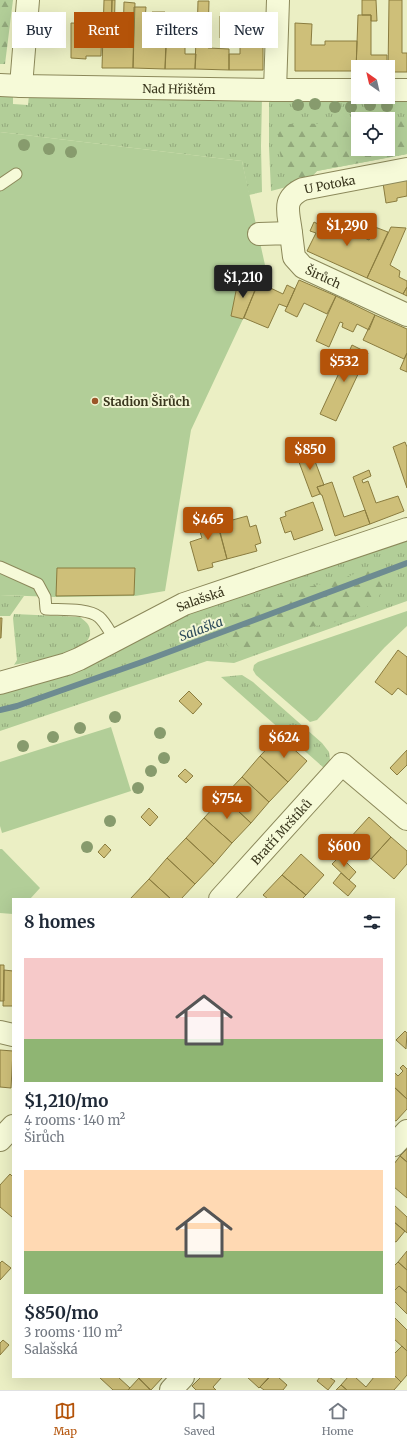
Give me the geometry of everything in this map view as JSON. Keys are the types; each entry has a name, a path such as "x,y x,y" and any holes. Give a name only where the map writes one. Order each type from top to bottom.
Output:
{"street":[{"path":"10,86 28,0"},
{"path":"276,90 278,0"},
{"name":"Nad Hřištěm","path":"10,86 351,90"},
{"path":"395,90 407,90"},
{"name":"U Potoka","path":"292,233 289,202 291,196 296,193 304,189 407,169"},
{"path":"258,234 292,233"},
{"name":"Širůch","path":"292,233 294,257 303,267 407,315"},
{"name":"Salašská","path":"0,683 67,664 184,604 407,529"},
{"name":"Bratří Mrštíků","path":"221,898 342,764 407,820"},
{"path":"0,1032 12,1035"},
{"path":"0,1140 12,1127"},
{"path":"395,1144 407,1131"},
{"path":"171,1390 182,1378"}],"lane":[{"path":"0,185 16,174"},
{"path":"0,567 38,584 44,597 46,609 85,611 93,613 105,625 115,640"}],"green space":[{"path":"0,0 13,0 5,64 0,64"},
{"path":"0,95 13,95 13,104 28,105 29,95 262,96 262,192 249,195 242,161 0,132"},
{"path":"269,96 351,97 351,104 395,104 395,98 407,98 407,154 317,171 306,182 271,191"},
{"path":"351,119 351,156 395,156 395,120 407,121 407,154 317,171 306,182 289,185 290,171 284,164 280,154 278,134 284,125 297,123 320,124"},
{"name":"Stadion Širůch","path":"0,132 242,161 265,265 243,319 191,430 165,591 135,596 55,597 0,595"},
{"path":"407,538 407,601 234,663 207,661 0,731 0,688 167,620"},
{"path":"365,570 378,574 384,584 378,599 357,614 336,622 310,627 293,628 287,625 278,626 273,630 263,646 233,652 226,644 230,618 248,604 274,598 293,590 336,581"},
{"path":"0,595 24,596 10,616 0,616"},
{"path":"407,611 407,626 385,647 317,720 310,722 256,675 253,670 254,665 258,662"},
{"path":"14,614 80,617 89,626 90,634 87,641 79,648 58,656 14,665 17,660 13,618"},
{"path":"242,675 253,682 322,743 329,752 330,760 324,768 221,677"},
{"path":"111,727 131,791 2,833 0,826 0,762"},
{"path":"0,849 2,849 40,888 31,898 12,898 12,914 0,913"}],"building":[{"path":"104,0 112,0 112,12 104,12"},
{"path":"112,0 115,0 115,12 112,12"},
{"path":"362,0 376,0 377,21 371,21 371,15 362,15"},
{"path":"389,0 402,0 402,53 407,53 407,72 395,72 395,60 388,60"},
{"path":"198,1 209,1 209,12 198,12"},
{"path":"124,2 135,3 134,36 134,12 124,12"},
{"path":"134,7 146,7 146,12 142,12 142,48 166,48 165,69 133,68"},
{"path":"358,15 371,15 371,55 387,55 387,60 356,60"},
{"path":"71,23 74,23 74,48 101,48 101,56 86,56 86,59 71,58"},
{"path":"295,23 312,24 311,45 325,45 325,41 357,41 356,60 351,60 351,71 295,71"},
{"path":"103,48 134,48 133,68 102,68"},
{"path":"166,48 185,48 185,54 196,54 195,69 165,69"},
{"path":"196,48 229,49 229,70 195,69"},
{"path":"240,48 263,48 263,70 229,70 229,54 240,54"},
{"path":"407,178 407,196 397,198 397,201 386,203 383,183"},
{"path":"323,219 369,240 375,227 388,232 367,278 307,251 316,233 310,231 314,222 320,225"},
{"path":"391,227 406,228 390,265 400,271 399,277 407,281 407,287 403,294 367,278"},
{"path":"299,280 336,296 327,314 304,303 297,317 285,311"},
{"path":"238,281 258,284 243,319 231,316"},
{"path":"258,282 283,294 287,285 295,289 287,307 279,304 268,328 244,318"},
{"path":"407,287 407,296 403,294"},
{"path":"336,296 375,315 369,330 357,324 353,332 342,327 343,323 340,322 329,347 316,341"},
{"path":"375,315 407,329 407,353 404,359 363,340"},
{"path":"352,345 368,353 336,421 320,414"},
{"path":"407,353 407,372 400,369"},
{"path":"405,442 407,447 407,488 393,447"},
{"path":"310,448 324,485 317,487 320,494 312,497 296,454"},
{"path":"369,470 371,476 362,480 363,483 368,481 376,503 398,496 404,511 370,524 353,477"},
{"path":"332,482 344,517 365,510 370,524 335,536 322,495 317,487"},
{"path":"313,502 323,530 294,540 291,531 285,533 280,518 286,516 285,512"},
{"path":"213,508 227,559 212,563 213,567 198,571 190,542 202,538 194,513"},
{"path":"247,516 250,527 256,525 261,543 255,545 257,551 227,559 218,524"},
{"path":"57,568 135,568 134,595 56,596"},
{"path":"0,618 2,618 1,638 0,638"},
{"path":"398,650 407,657 407,695 398,688 392,695 375,682"},
{"path":"189,691 202,704 193,714 179,701"},
{"path":"279,736 307,761 288,782 260,756"},
{"path":"407,750 407,765 397,775 390,768"},
{"path":"260,756 288,782 269,802 242,777"},
{"path":"185,769 193,776 186,783 178,776"},
{"path":"242,777 269,802 251,823 223,797"},
{"path":"223,797 251,823 232,843 204,818"},
{"path":"149,808 158,817 150,826 141,817"},
{"path":"369,817 391,837 371,859 349,839"},
{"path":"204,818 232,843 214,864 186,838"},
{"path":"391,837 407,851 407,864 394,879 371,859"},
{"path":"186,838 214,864 195,884 167,858"},
{"path":"105,844 111,850 104,858 98,852"},
{"path":"301,854 324,875 306,895 282,875"},
{"path":"340,856 356,872 349,880 332,864"},
{"path":"167,858 195,884 182,898 170,898 149,879"},
{"path":"341,873 356,886 348,896 333,883"},
{"path":"282,875 306,895 303,898 267,898 263,895"},
{"path":"149,879 170,898 131,898"},
{"path":"0,965 4,965 4,1001 0,1001"},
{"path":"4,970 12,971 12,1006 3,1006"},
{"path":"405,1031 407,1033 406,1049 396,1040"},
{"path":"0,1050 12,1051 11,1088 0,1087"},
{"path":"403,1065 407,1069 407,1099 395,1088 395,1073 398,1076 403,1071 400,1068"},
{"path":"395,1088 407,1099 407,1109 396,1121"},
{"path":"407,1149 407,1162 400,1156"},
{"path":"400,1156 407,1162 407,1198 395,1188 395,1163"},
{"path":"10,1174 12,1176 12,1217 0,1207 0,1185"},
{"path":"395,1206 407,1217 407,1233 395,1223"},
{"path":"395,1223 405,1231 395,1242"},
{"path":"407,1251 407,1270 398,1262"},
{"path":"2,1261 11,1268 0,1280 0,1263"},
{"path":"398,1262 407,1270 407,1293 399,1286 395,1290 395,1265"},
{"path":"399,1286 407,1293 407,1314 395,1302 395,1290"},
{"path":"395,1318 407,1330 407,1351 395,1340"},
{"path":"3,1340 9,1345 0,1355 0,1343"},
{"path":"402,1346 407,1351 407,1375 401,1382 395,1376 395,1353"},
{"path":"395,1376 401,1382 394,1390 347,1390 341,1385 347,1378 356,1378 366,1387 373,1378 395,1378"},
{"path":"100,1378 119,1378 130,1388 128,1390 113,1390"},
{"path":"138,1378 162,1378 151,1390"},
{"path":"139,1378 150,1390 128,1390"},
{"path":"200,1378 221,1378 213,1387 216,1390 196,1390 192,1386"},
{"path":"248,1378 269,1378 259,1388"},
{"path":"268,1378 279,1378 287,1385 283,1390 264,1390 260,1387"},
{"path":"319,1378 330,1378 335,1381 328,1390 317,1381"},
{"path":"341,1385 347,1390 336,1390"}],"waterway":[{"name":"Salaška","path":"0,710 17,706 142,662 407,563"}],"place":[{"name":"Stadion Širůch","path":"95,401"}]}
